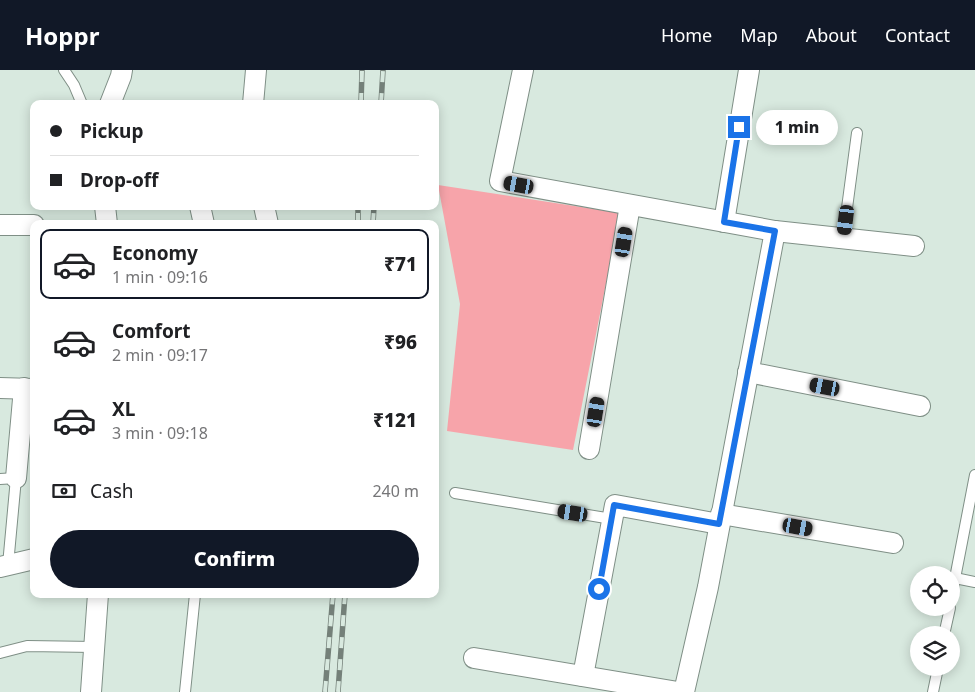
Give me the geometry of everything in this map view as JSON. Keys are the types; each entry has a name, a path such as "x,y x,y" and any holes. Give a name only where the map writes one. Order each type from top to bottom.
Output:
{"street":[{"path":"112,100 122,70"},
{"path":"253,100 256,70"},
{"path":"523,70 500,182 775,231 914,246"},
{"path":"724,222 747,70"},
{"path":"589,449 630,205"},
{"path":"0,225 30,225"},
{"path":"684,692 720,519 775,231"},
{"path":"748,372 920,406"},
{"path":"0,388 29,388 8,479"},
{"path":"583,676 614,505 893,543"},
{"path":"4,566 30,560"},
{"path":"92,692 98,598"},
{"path":"474,658 678,692"}],"lane":[{"path":"64,70 74,85 80,100"},
{"path":"843,238 857,132"},
{"path":"957,566 975,475"},
{"path":"4,566 8,479"},
{"path":"455,493 612,519"},
{"path":"960,579 975,582"},
{"path":"185,692 195,598"},
{"path":"0,653 27,646 94,647"},
{"path":"933,692 936,676"}],"shaded area":[{"path":"439,185 620,213 573,450 447,431 460,304"}],"railway":[{"path":"361,100 362,70"},
{"path":"381,100 383,70"},
{"path":"358,210 358,220"},
{"path":"373,220 374,210"},
{"path":"325,692 333,598"},
{"path":"338,692 345,598"}],"route":[{"path":"599,589 614,505 719,524 775,231 724,222 739,127"}]}
